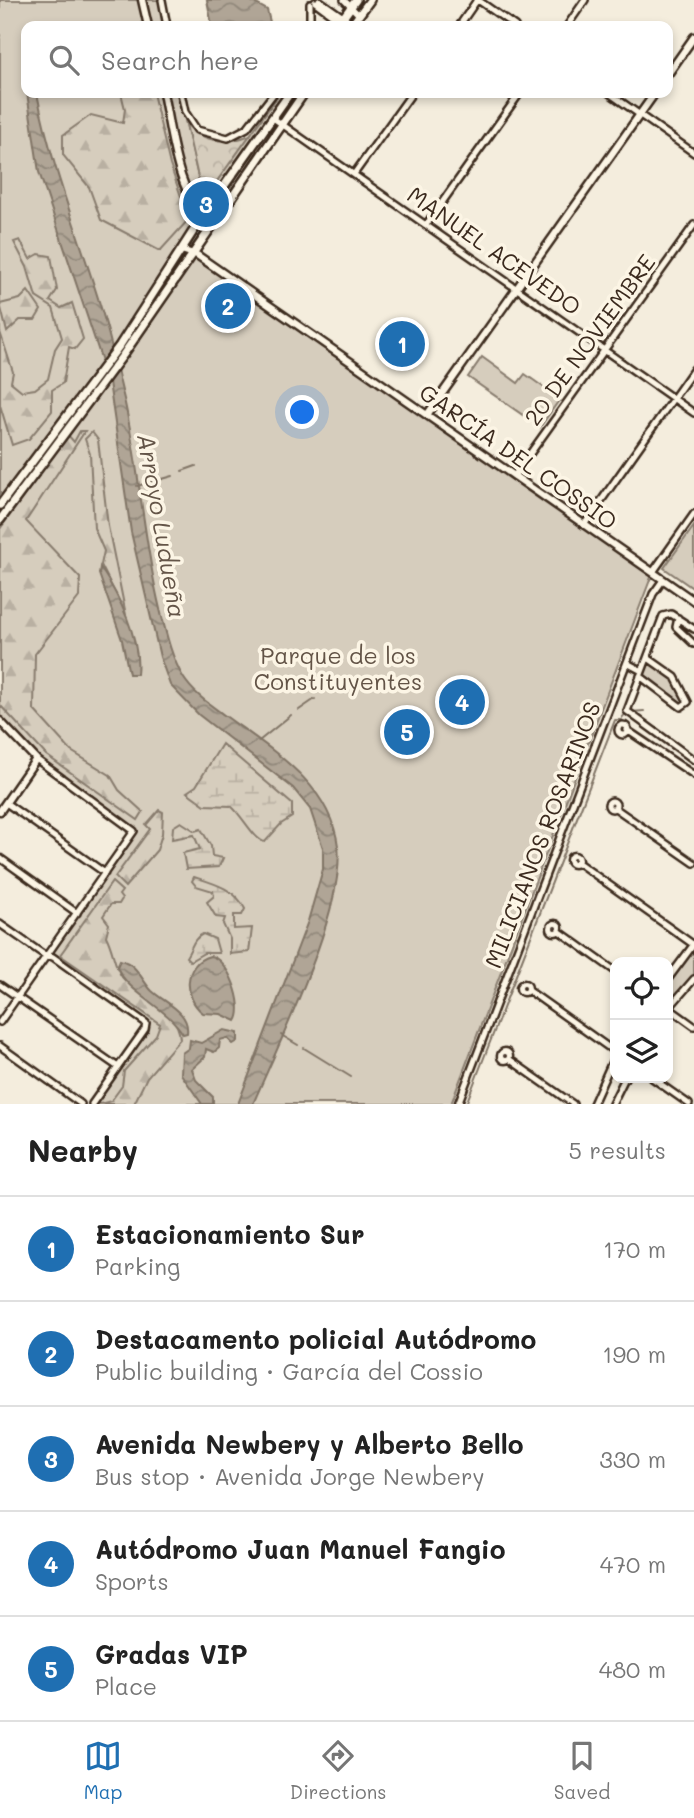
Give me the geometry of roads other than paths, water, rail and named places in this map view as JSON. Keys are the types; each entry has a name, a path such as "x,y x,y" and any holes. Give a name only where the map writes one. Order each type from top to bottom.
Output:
{"main road":[{"path":"347,21 350,8 356,0"},
{"path":"349,21 359,15 370,0"},
{"path":"0,505 120,345 203,216 287,98"},
{"path":"0,520 123,355 300,98"}],"street":[{"path":"142,0 147,21"},
{"path":"162,0 166,21"},
{"path":"344,0 359,15"},
{"path":"462,21 477,0 508,21"},
{"path":"570,21 585,0"},
{"path":"311,21 313,1 343,21"},
{"path":"673,67 694,37"},
{"path":"164,98 188,195 212,224"},
{"path":"182,98 185,112 197,130 228,138 247,128 270,98"},
{"path":"354,174 408,98"},
{"path":"426,225 516,98"},
{"path":"616,98 694,153"},
{"path":"427,415 650,98"},
{"name":"MANUEL ACEVEDO","path":"273,118 694,413"},
{"name":"20 DE NOVIEMBRE","path":"514,476 694,225"},
{"name":"GARCÍA DEL COSSIO","path":"181,250 191,254 427,415 694,601"},
{"path":"584,525 694,369"},
{"path":"653,572 694,514"},
{"name":"MILICIANOS ROSARINOS","path":"458,1104 630,664 653,594 663,580"},
{"path":"694,629 668,613 663,616 627,713 694,761"},
{"path":"678,618 676,627 694,643"},
{"path":"630,664 642,671 681,707 688,702 675,677 648,658"},
{"path":"0,720 36,759 134,831 0,1022"},
{"path":"627,730 694,775"},
{"path":"0,811 36,759"},
{"path":"5,803 105,873"},
{"path":"615,808 694,863"},
{"path":"0,858 77,913"},
{"path":"577,862 694,944 673,972"},
{"path":"0,924 146,1023 145,1029 92,1104"},
{"path":"559,931 610,967"},
{"path":"673,1003 694,979"},
{"path":"0,985 118,1067"},
{"path":"528,990 610,1050"},
{"path":"673,1012 694,1026"},
{"path":"0,1046 82,1104"},
{"path":"509,1059 573,1104"},
{"path":"593,1104 610,1065"},
{"path":"612,1104 622,1083"},
{"path":"659,1083 689,1104"}],"water":[{"path":"207,0 249,0 267,10 270,21 211,21"},
{"name":"Arroyo Ludueña","path":"28,98 38,98 59,178 110,338 134,452 154,583 175,661 196,693 278,755 311,786 333,824 338,846 338,872 332,904 308,975 253,1104 238,1104 308,921 323,869 323,848 310,809 293,788 199,715 170,685 160,657 131,532 109,382 39,172"},
{"path":"100,567 121,604 132,632 136,647 137,674 129,674 122,640 99,574"},
{"path":"210,956 223,965 234,984 239,1005 236,1021 221,1014 203,1013 192,999 189,990 191,973 201,960"},
{"path":"120,960 131,965 152,991 181,1014 185,1019 187,1033 183,1034 176,1024 130,985 117,967"},
{"path":"224,1030 238,1033 238,1041 233,1044 227,1038 220,1040 219,1048 214,1052 206,1049 205,1057 192,1069 196,1080 213,1097 213,1104 202,1104 181,1074 182,1053 189,1048 190,1040 201,1043"}],"waterway":[{"path":"182,471 196,466"},
{"path":"137,486 173,476"},
{"path":"299,710 315,699"},
{"path":"631,712 644,711"},
{"path":"622,718 626,713"},
{"path":"259,741 291,715"},
{"path":"466,1104 615,720 622,720"},
{"path":"281,1035 298,1045"},
{"path":"304,1048 351,1077"}],"place":[{"name":"Avenida Newbery y Alberto Bello","path":"206,204"},
{"name":"Destacamento policial Autódromo","path":"228,306"},
{"name":"Estacionamiento Sur","path":"402,344"},
{"name":"Autódromo Juan Manuel Fangio","path":"462,702"},
{"name":"Gradas VIP","path":"407,732"}],"park label":[{"name":"Parque de los Constituyentes","path":"338,669"}]}
